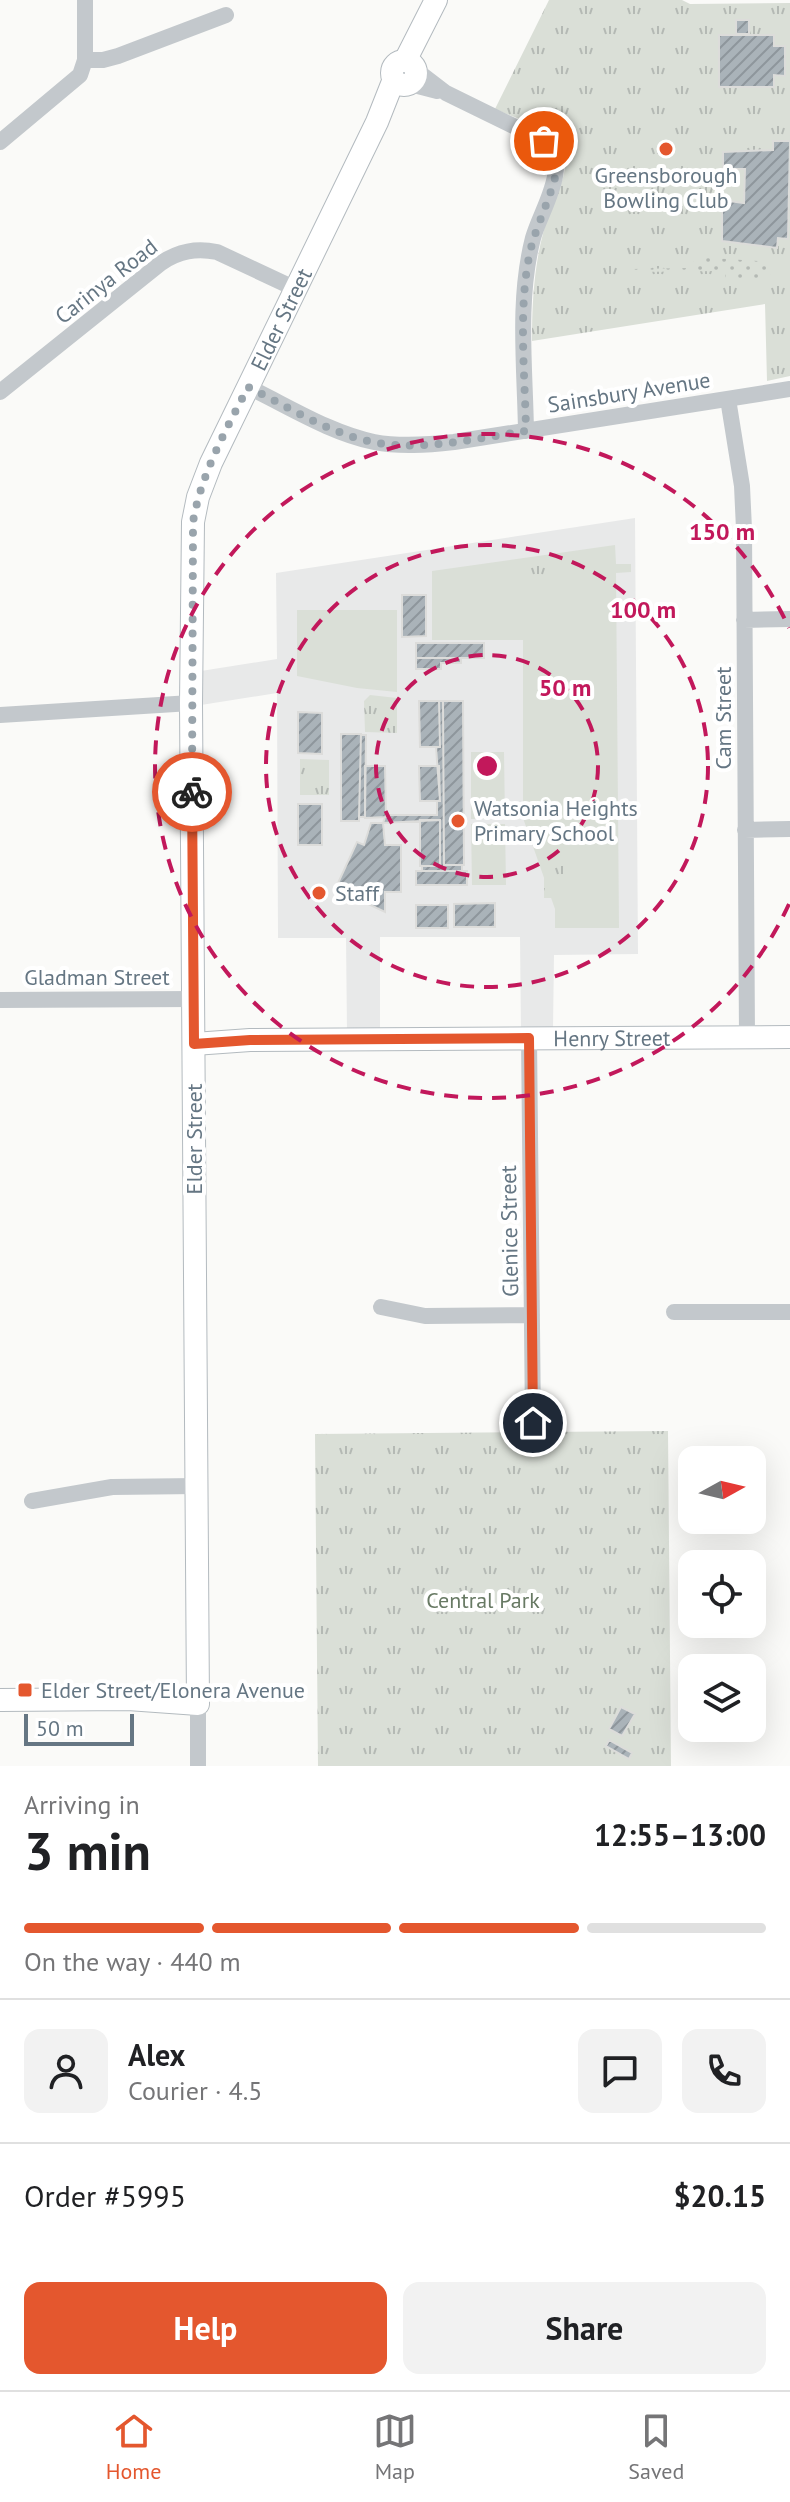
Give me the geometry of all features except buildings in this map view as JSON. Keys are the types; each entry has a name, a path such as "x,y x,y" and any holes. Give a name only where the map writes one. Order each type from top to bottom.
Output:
{"street":[{"path":"0,142 80,75 85,60 85,0"},
{"name":"Elder Street","path":"198,1766 191,703 193,522 198,497 211,463 377,122 407,74 436,0"},
{"path":"85,60 118,56 226,15"},
{"path":"407,74 544,141 557,158 557,173 539,218 527,267 524,302 526,431"},
{"name":"Carinya Road","path":"0,392 161,263 182,252 217,252 296,289"},
{"name":"Sainsbury Avenue","path":"248,387 334,429 375,442 430,445 790,389"},
{"name":"Cam Street","path":"728,399 742,486 747,1037"},
{"path":"744,620 790,619"},
{"path":"0,715 191,703"},
{"path":"745,830 790,829"},
{"name":"Gladman Street","path":"0,1000 194,999"},
{"name":"Henry Street","path":"194,1044 250,1040 790,1037"},
{"name":"Glenice Street","path":"529,1038 533,1423"},
{"path":"381,1307 425,1316 532,1315"},
{"path":"674,1312 790,1312"},
{"path":"32,1501 112,1487 197,1486"},
{"path":"0,1700 198,1698"}],"shaded area":[{"name":"Watsonia Heights Primary School","path":"635,518 638,954 554,955 553,1029 521,1030 520,937 380,937 380,1031 347,1031 346,938 278,938 277,693 201,705 201,671 277,659 276,573"}],"green space":[{"path":"549,0 790,3 790,376 767,381 765,304 532,341 538,257 565,160 559,145 546,133 495,109"},
{"path":"695,257 758,261 768,265 772,272 766,280 726,281 725,271 632,272 632,269 692,268"},
{"path":"615,545 616,564 631,564 631,572 616,573 619,928 555,928 555,909 523,818 523,640 432,640 432,571"},
{"path":"576,558 576,575 563,577 545,589 533,586 522,569 537,560"},
{"path":"297,610 397,610 397,692 297,676"},
{"path":"370,695 397,698 397,733 365,732 364,701"},
{"path":"471,752 504,752 505,819 471,819"},
{"path":"300,759 329,760 329,795 300,795"},
{"path":"471,824 505,824 506,885 472,885"},
{"path":"557,829 561,835 557,844 565,858 565,898 544,898 544,858 551,842 548,832"},
{"name":"Central Park","path":"668,1431 671,1766 318,1766 315,1434"}],"way so far":[{"path":"192,792 193,522 198,497 211,463 248,387 334,429 375,442 430,445 526,431 524,302 527,267 539,218 558,168 555,153 544,141"}],"place":[{"name":"Greensborough Bowling Club","path":"666,149"},
{"name":"Watsonia Heights Primary School","path":"458,821"},
{"name":"Staff","path":"319,893"},
{"name":"Elder Street/Elonera Avenue","path":"25,1690"}],"route":[{"path":"192,792 194,1044 250,1040 529,1038 533,1423"}]}
